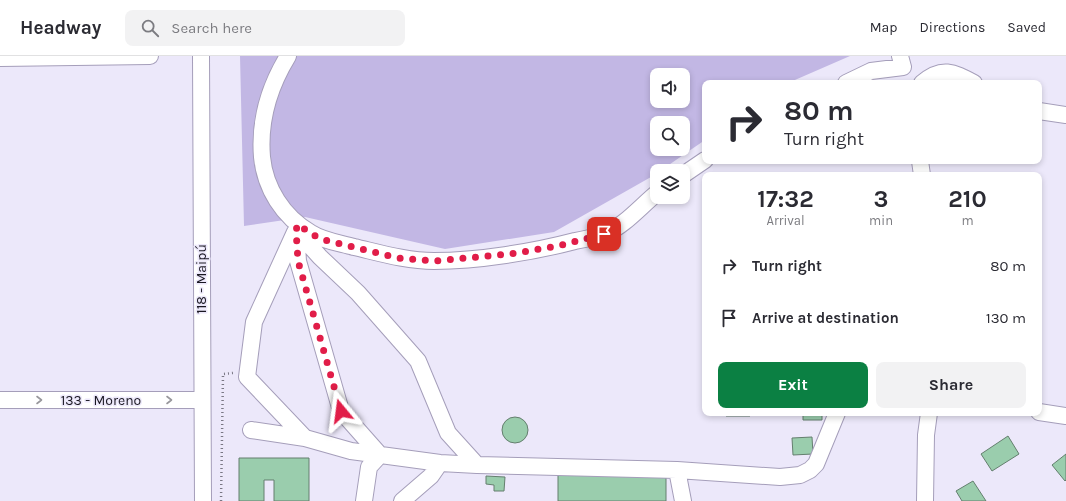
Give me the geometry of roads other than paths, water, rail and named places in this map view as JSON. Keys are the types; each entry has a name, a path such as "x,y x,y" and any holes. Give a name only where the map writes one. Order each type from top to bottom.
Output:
{"street":[{"path":"0,58 150,56"},
{"name":"118 - Maipú","path":"201,56 203,501"},
{"path":"288,56 273,85 264,111 261,143 263,165 270,188 280,205 297,227 418,361 448,433 477,465"},
{"path":"852,80 870,71 901,62 918,80"},
{"path":"925,80 933,74 944,72 958,74 969,80"},
{"path":"1042,111 1066,115"},
{"path":"690,170 702,162"},
{"path":"297,227 325,240 398,258 434,261 510,254 558,246 604,234 616,227 650,199"},
{"path":"297,227 254,322 247,377 305,438"},
{"path":"297,227 298,261 341,411 380,455"},
{"name":"133 - Moreno","path":"0,400 202,400"},
{"path":"1042,412 1066,416"},
{"path":"252,430 305,438 351,450 440,463 677,470 780,477 800,475 810,470 816,464 836,416"},
{"path":"925,501 926,436 929,416"},
{"path":"364,501 369,467 380,455"},
{"path":"402,501 430,476 440,463"},
{"path":"677,470 683,501"}]}
